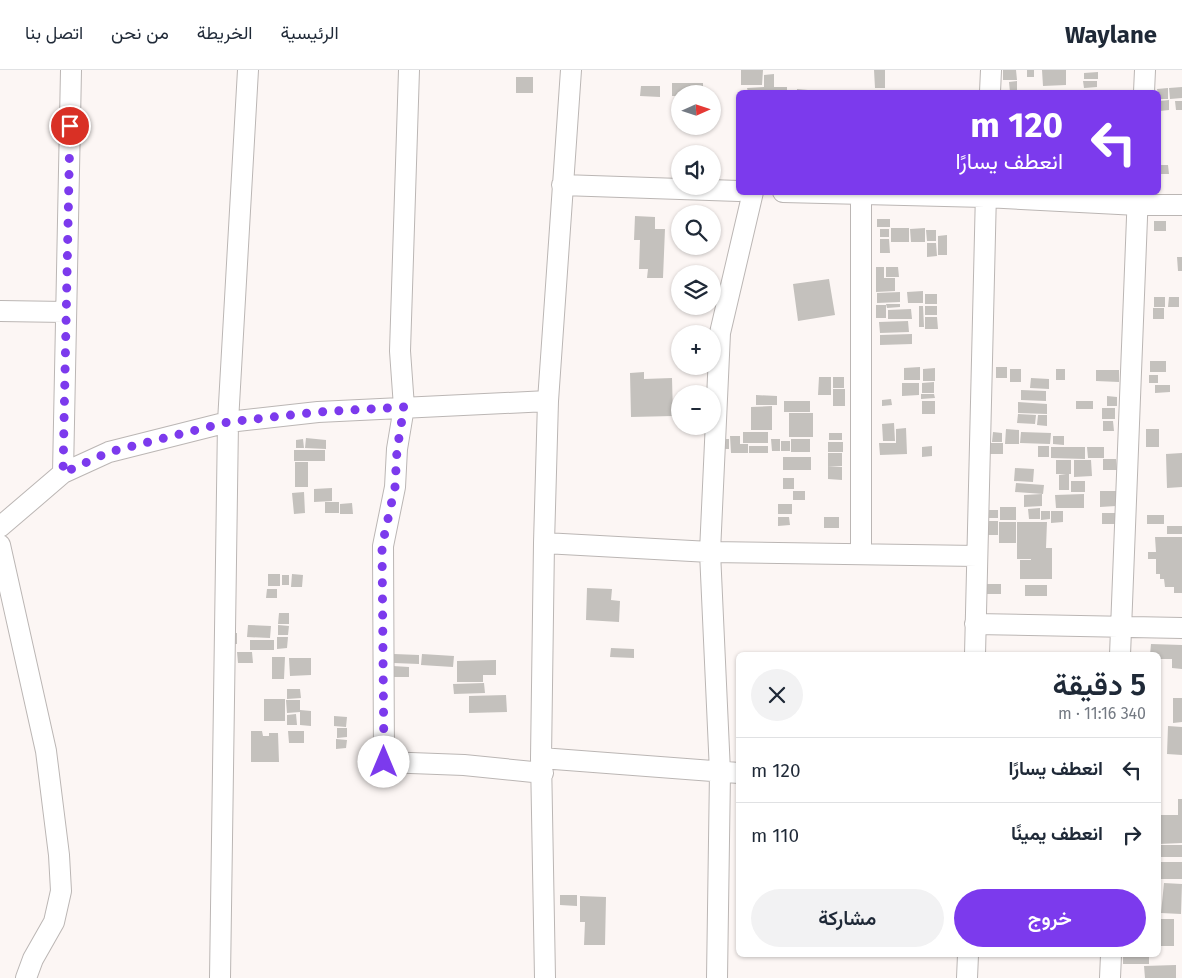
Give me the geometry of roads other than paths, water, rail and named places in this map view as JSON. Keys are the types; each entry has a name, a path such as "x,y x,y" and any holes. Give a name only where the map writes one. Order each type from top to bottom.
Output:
{"street":[{"path":"63,473 71,70"},
{"path":"220,978 228,422 248,70"},
{"path":"409,70 400,351 404,407 397,450 395,487 382,546 384,762 729,772"},
{"path":"545,978 542,766 544,543 548,401 571,70"},
{"path":"990,90 991,70"},
{"path":"1144,90 1145,70"},
{"path":"562,185 736,191"},
{"path":"717,978 729,772 710,552 720,333 752,195"},
{"path":"861,554 861,195 986,195 1138,199 1182,205"},
{"path":"975,652 986,195"},
{"path":"1120,652 1138,199"},
{"path":"0,311 66,312"},
{"path":"0,527 63,473 109,452 228,422 318,412 548,401"},
{"path":"544,543 710,552 977,556"},
{"path":"0,545 46,751 59,855 61,891 54,922 33,959 26,978"},
{"path":"975,624 1182,628"},
{"path":"967,978 968,957"},
{"path":"1110,978 1111,957"}]}
